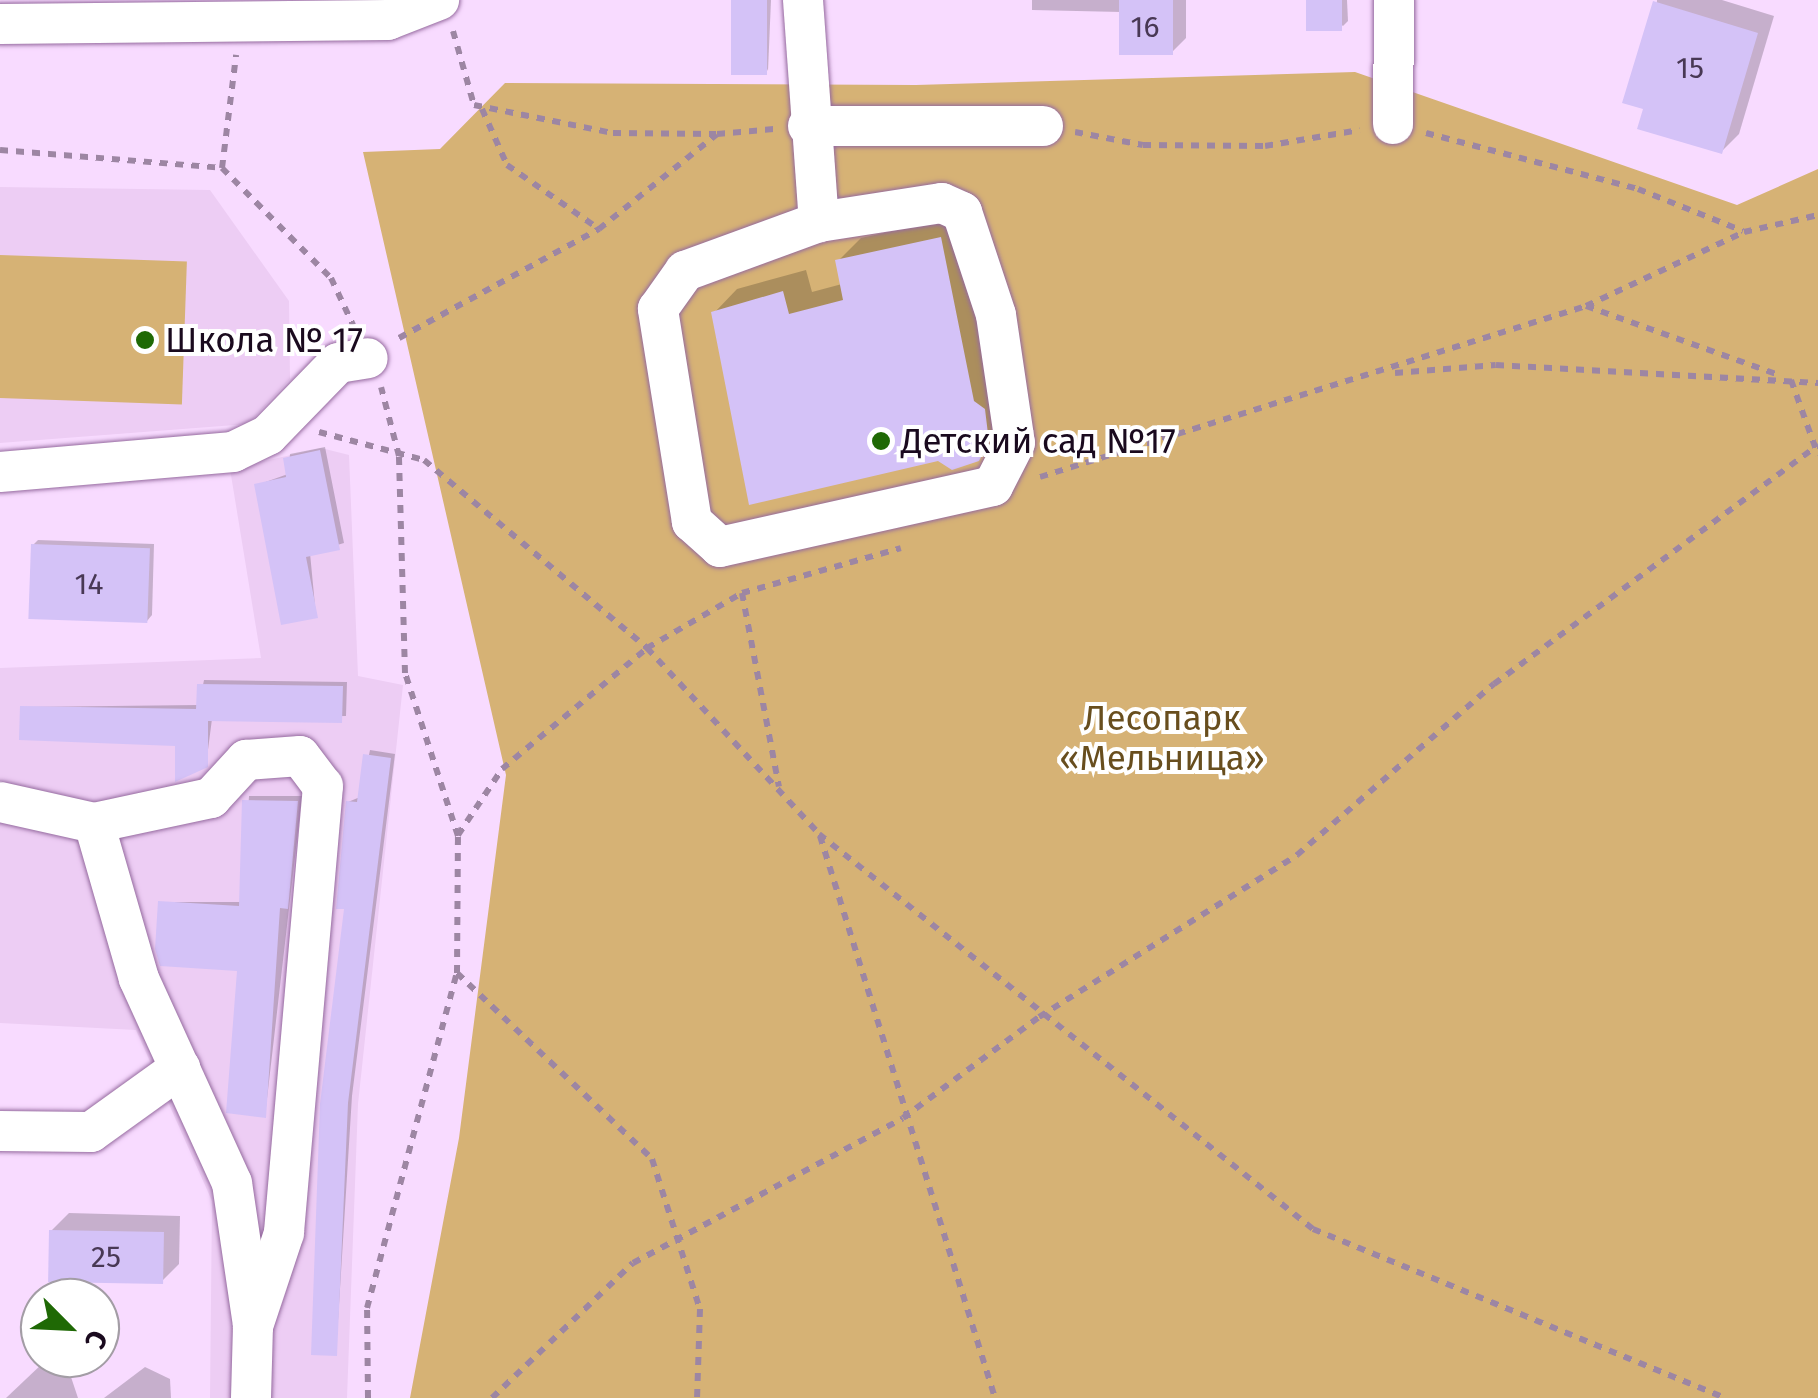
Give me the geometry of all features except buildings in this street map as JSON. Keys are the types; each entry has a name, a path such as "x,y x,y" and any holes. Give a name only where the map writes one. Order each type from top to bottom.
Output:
{"street":[{"path":"803,0 808,126 820,222"},
{"path":"1392,124 1394,0"},
{"path":"0,24 240,26 388,20 436,2"},
{"path":"808,126 1042,126"},
{"path":"942,203 962,212 996,315 1015,443 1008,468 993,486 720,548 692,522 658,309 685,272 820,222 942,203"},
{"path":"0,472 233,452 268,435 324,373 368,358"},
{"path":"0,802 94,823 211,798 246,760 300,756 323,786 284,1233 254,1326"},
{"path":"94,823 139,979 232,1183 254,1326 251,1398"},
{"path":"0,1131 91,1132 180,1068"}],"path":[{"path":"436,2 450,23 481,107 508,165 599,229"},
{"path":"222,168 240,26"},
{"path":"481,107 614,133 717,134 808,126"},
{"path":"1042,126 1143,145 1265,146 1392,124 1638,190 1744,232"},
{"path":"368,358 460,297 599,229 717,134"},
{"path":"0,150 222,168 331,278 368,358 399,456 406,673 458,836 457,973 367,1308 368,1398"},
{"path":"1031,482 1226,413 1385,374 1586,306 1744,232 1818,215"},
{"path":"494,1397 633,1263 902,1118 1039,1016 1296,856 1494,684 1817,449 1791,380 1586,306"},
{"path":"1385,374 1496,366 1818,383"},
{"path":"268,435 313,430 424,460 646,648 819,834 1039,1016 1313,1229 1725,1398"},
{"path":"458,836 502,769 646,648 742,593 914,544"},
{"path":"742,593 779,788"},
{"path":"819,834 902,1118 995,1398"},
{"path":"457,973 652,1159 700,1308 697,1398"}],"shaded area":[{"name":"Школа № 17","path":"0,187 210,190 289,301 290,379 248,424 0,443"},
{"path":"321,448 349,455 358,676 403,685 358,1104 347,1398 210,1398 212,1201 136,1030 0,1023 0,668 261,658 230,469"}],"green space":[{"name":"Лесопарк «Мельница»","path":"1355,72 1737,205 1818,169 1818,1398 410,1398 459,1138 506,775 363,152 440,149 505,83 916,85"},
{"path":"0,255 187,262 182,404 0,398"}],"place":[{"name":"Школа № 17","path":"145,340"},
{"name":"Детский сад №17","path":"881,441"}]}
